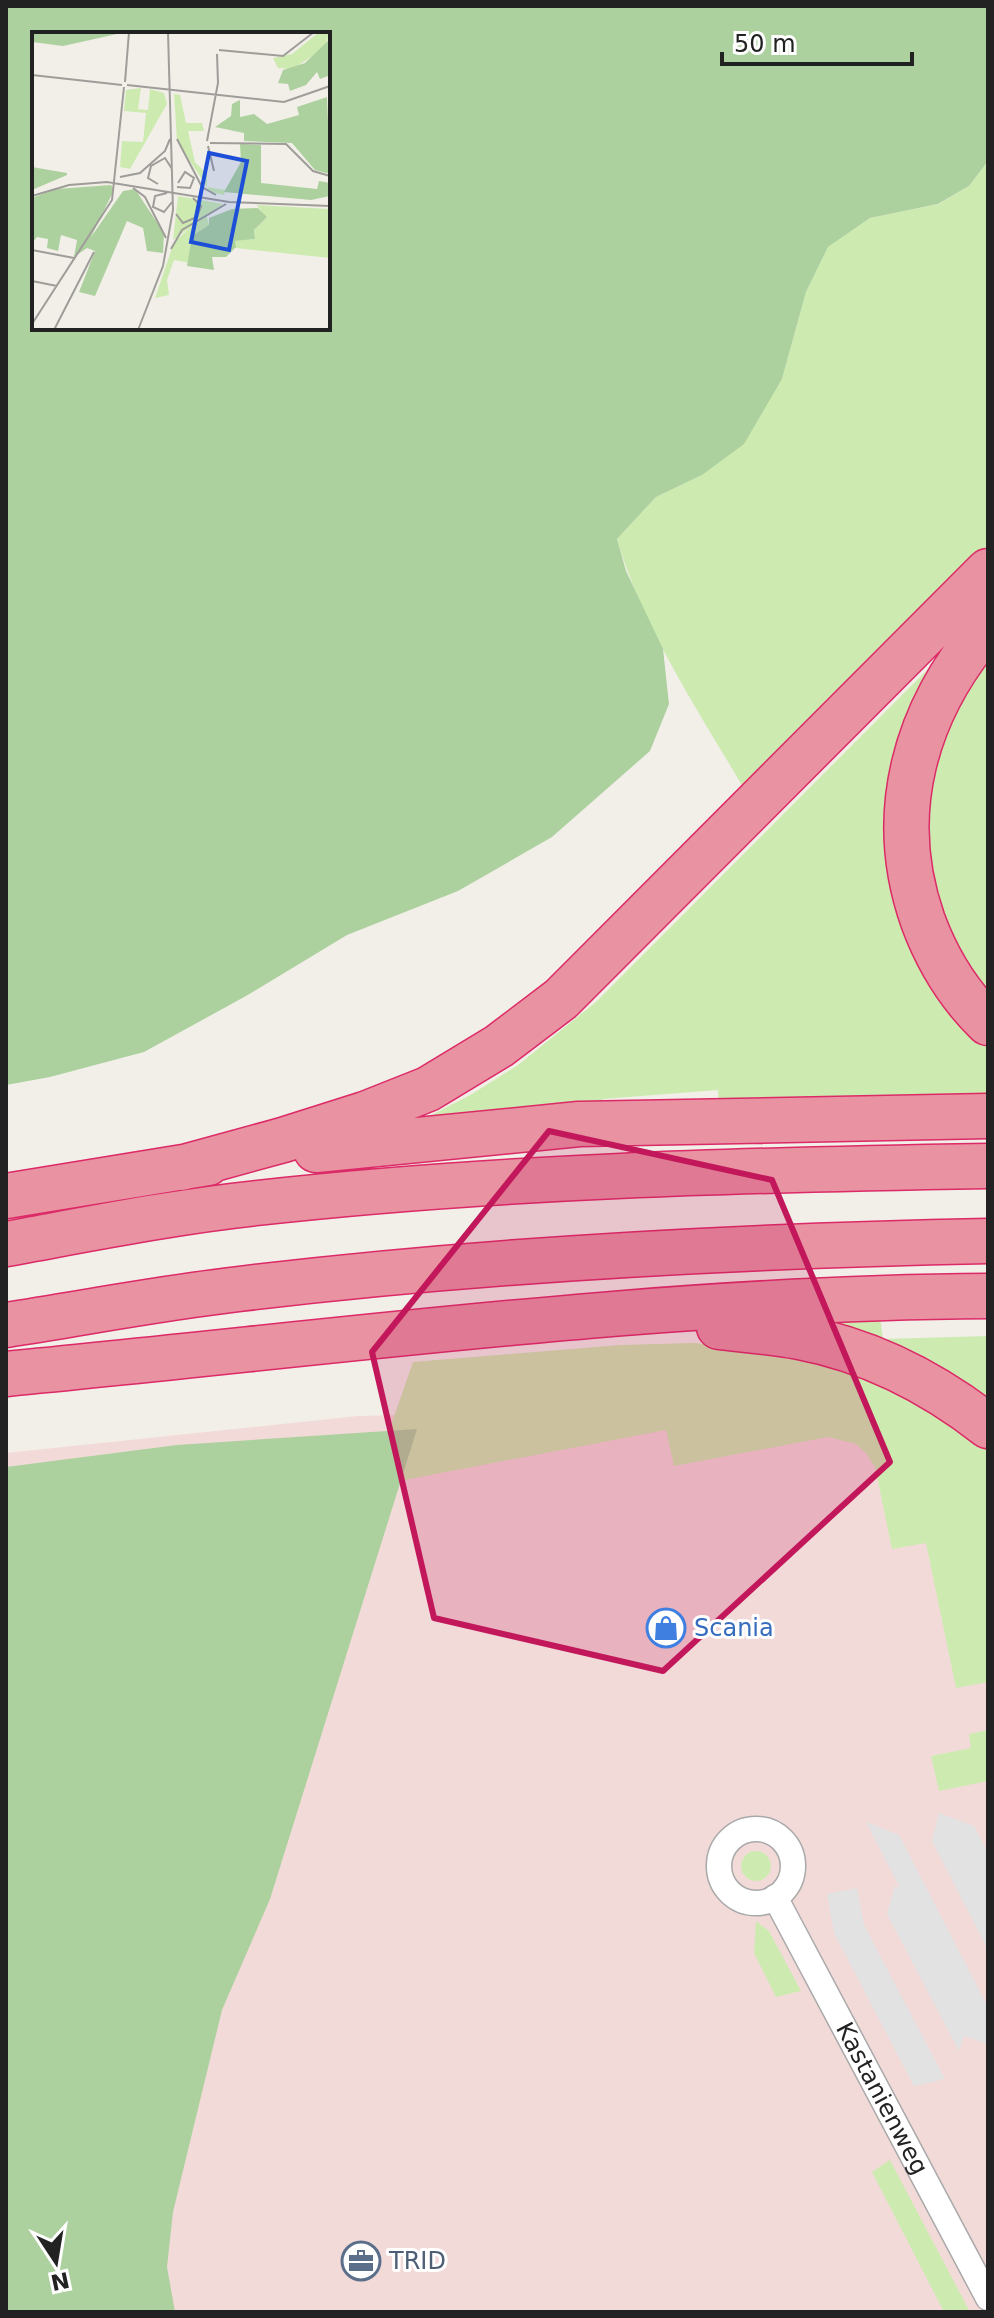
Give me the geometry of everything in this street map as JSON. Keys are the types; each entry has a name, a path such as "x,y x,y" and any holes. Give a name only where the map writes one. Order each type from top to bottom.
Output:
{"highway":[{"path":"181,1168 365,1114 428,1089 499,1046 561,999 988,571"},
{"path":"988,626 959,664 924,726 908,787 905,821 915,897 932,944 956,986 988,1023"},
{"path":"6,1196 181,1168 376,1142 579,1124 988,1116"},
{"path":"6,1244 255,1203 522,1181 988,1166"},
{"path":"6,1325 237,1289 403,1272 581,1257 988,1241"},
{"path":"6,1374 417,1330 859,1298 988,1296"},
{"path":"601,1316 800,1337 907,1373 959,1404 988,1426"}],"street":[{"name":"Kastanienweg","path":"775,1897 988,2298"}],"highlighted area":[{"path":"549,1131 772,1180 890,1462 663,1671 434,1618 372,1352"}],"shaded area":[{"path":"874,1404 988,1506 988,2312 6,2312 6,1453 358,1416"},
{"path":"939,1813 974,1826 988,1853 988,1950 932,1841"},
{"path":"866,1822 899,1835 988,2007 988,2044 964,2036 959,2051 887,1914 895,1886 900,1888"},
{"path":"857,1888 864,1925 945,2079 914,2086 834,1933 827,1894"}],"green space":[{"path":"6,6 988,6 988,161 969,186 938,204 870,218 828,247 806,292 782,379 744,444 702,475 656,497 617,539 626,571 663,649 669,704 650,751 552,837 458,891 347,935 246,996 144,1052 50,1077 6,1085"},
{"path":"988,161 988,560 750,799 658,640 628,573 617,539 656,497 702,475 782,379 806,292 828,247 870,218 939,204 969,186"},
{"path":"960,637 904,756 966,1024 988,1045 988,1105 719,1113 718,1090 603,1099 604,1119 424,1119 518,1065 596,1002"},
{"path":"988,659 988,1008 960,973 920,830 945,725"},
{"path":"880,1317 883,1339 988,1336 988,1405 833,1327 832,1318"},
{"path":"693,1343 766,1348 797,1354 855,1373 910,1399 988,1449 988,1682 956,1688 926,1543 892,1549 875,1467 856,1444 828,1437 674,1466 666,1430 399,1481 416,1430 389,1431 413,1362 620,1345"},
{"path":"417,1429 270,1899 222,2010 173,2212 167,2267 175,2312 6,2312 6,1467 177,1445"},
{"path":"988,1730 988,1781 939,1791 931,1756 971,1748 969,1734"},
{"path":"756,1851 767,1855 771,1866 767,1877 756,1881 745,1877 741,1866 745,1855"},
{"path":"756,1921 769,1931 801,1991 776,1997 754,1953"},
{"path":"890,2160 970,2312 944,2312 872,2172"}],"place":[{"name":"Scania","path":"666,1628"},
{"name":"TRID","path":"361,2261"}]}
